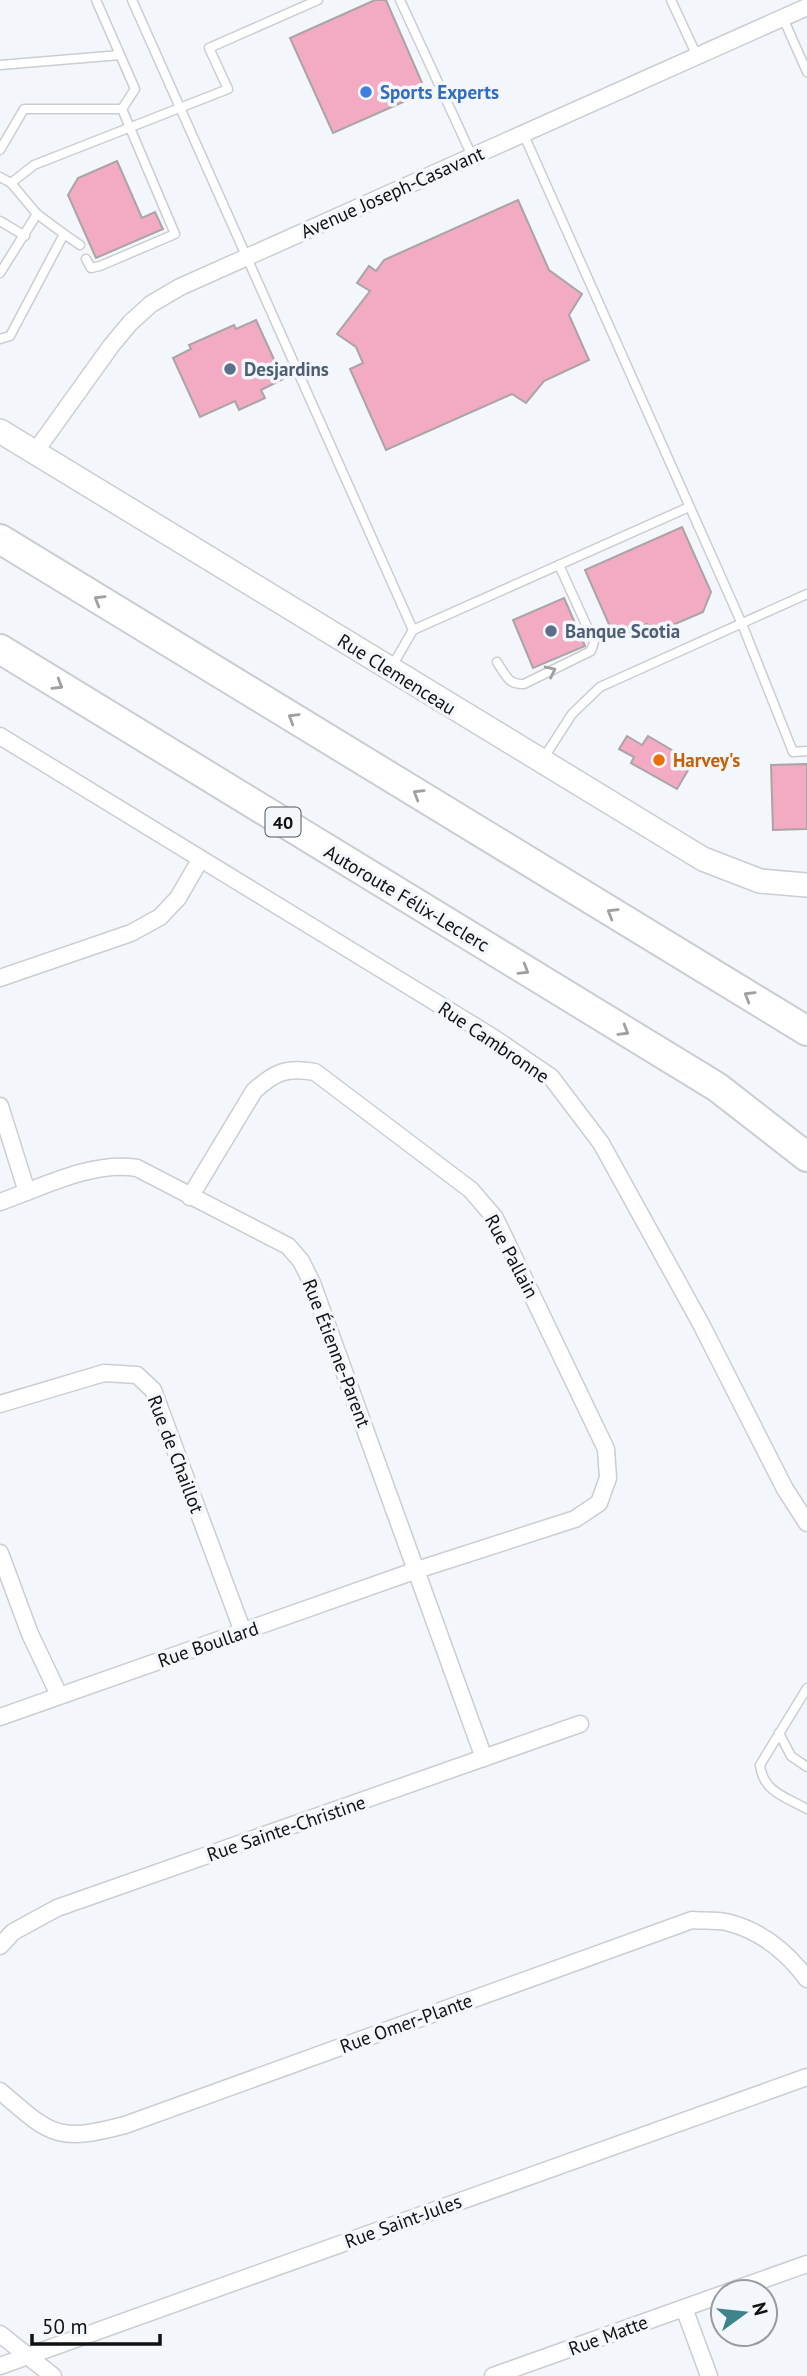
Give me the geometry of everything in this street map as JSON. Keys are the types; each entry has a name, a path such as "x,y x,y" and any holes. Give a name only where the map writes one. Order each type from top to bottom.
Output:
{"highway":[{"path":"0,539 807,1031"},
{"name":"Autoroute Félix-Leclerc","path":"0,649 717,1087 807,1157"}],"street":[{"name":"Avenue Joseph-Casavant","path":"35,452 130,323 152,304 180,287 807,7"},
{"name":"Rue Clemenceau","path":"0,431 703,859 760,881 807,884"},
{"name":"Rue Cambronne","path":"0,736 494,1038 551,1077 601,1143 701,1324 785,1489 807,1523"},
{"path":"0,978 131,933 160,917 178,898 200,860"},
{"name":"Rue Pallain","path":"190,1197 254,1091 269,1077 297,1069 315,1072 471,1190 495,1218 606,1449 608,1478 599,1503 575,1519 417,1570"},
{"path":"0,1106 27,1192"},
{"name":"Rue Étienne-Parent","path":"0,1202 95,1169 118,1166 137,1168 288,1246 301,1261 312,1283 484,1758"},
{"name":"Rue de Chaillot","path":"0,1404 104,1373 137,1375 153,1391 243,1632"},
{"path":"0,1553 30,1634 59,1695"},
{"name":"Rue Boullard","path":"0,1717 417,1570"},
{"name":"Rue Sainte-Christine","path":"0,1946 13,1932 57,1908 580,1724"},
{"name":"Rue Omer-Plante","path":"0,2091 38,2124 63,2135 94,2133 125,2125 692,1920 726,1922 761,1935 792,1960 807,1979"},
{"name":"Rue Saint-Jules","path":"0,2365 807,2077"},
{"path":"768,2278 807,2264"},
{"name":"Rue Matte","path":"493,2376 709,2299"},
{"path":"684,2308 709,2376"},
{"path":"0,2334 52,2376"}],"lane":[{"path":"96,0 135,89 122,109"},
{"path":"132,0 413,630"},
{"path":"11,183 34,165 228,89 209,48 317,0"},
{"path":"400,0 472,156"},
{"path":"671,0 697,56"},
{"path":"783,18 807,72"},
{"path":"0,65 120,55"},
{"path":"0,150 24,109 122,109"},
{"path":"86,259 91,268 100,266 176,234 122,109"},
{"path":"523,133 741,624 793,752 807,751"},
{"path":"0,177 11,183 37,214 80,245"},
{"path":"0,273 3,261 25,236 37,214"},
{"path":"0,221 25,236"},
{"path":"0,339 10,336 64,234"},
{"path":"390,670 413,630 689,507"},
{"path":"497,662 509,681 516,685 524,684 591,652 594,642 559,565"},
{"path":"541,762 572,714 600,687 807,594"},
{"path":"807,1688 760,1765 761,1777 766,1785 807,1809"},
{"path":"779,1733 791,1756 807,1767"}],"building":[{"path":"375,0 386,0 426,92 333,133 290,38"},
{"path":"117,161 142,218 155,212 163,229 96,258 68,195 78,178"},
{"path":"518,200 549,270 582,294 569,315 589,360 544,381 526,403 512,394 386,450 350,369 363,363 356,347 337,334 370,291 357,283 369,266 376,271 384,260"},
{"path":"256,320 283,379 261,390 265,398 239,410 235,401 200,417 173,358 191,349 189,345 234,325 236,329"},
{"path":"682,527 711,592 703,612 652,634 647,624 615,638 585,570"},
{"path":"564,598 585,646 533,668 513,620"},
{"path":"627,736 642,745 648,736 677,753 675,756 691,765 677,789 631,763 634,757 619,749"},
{"path":"807,764 807,829 773,830 771,765"}],"place":[{"name":"Sports Experts","path":"366,92"},
{"name":"Desjardins","path":"230,369"},
{"name":"Banque Scotia","path":"551,631"},
{"name":"Harvey's","path":"659,760"}]}
